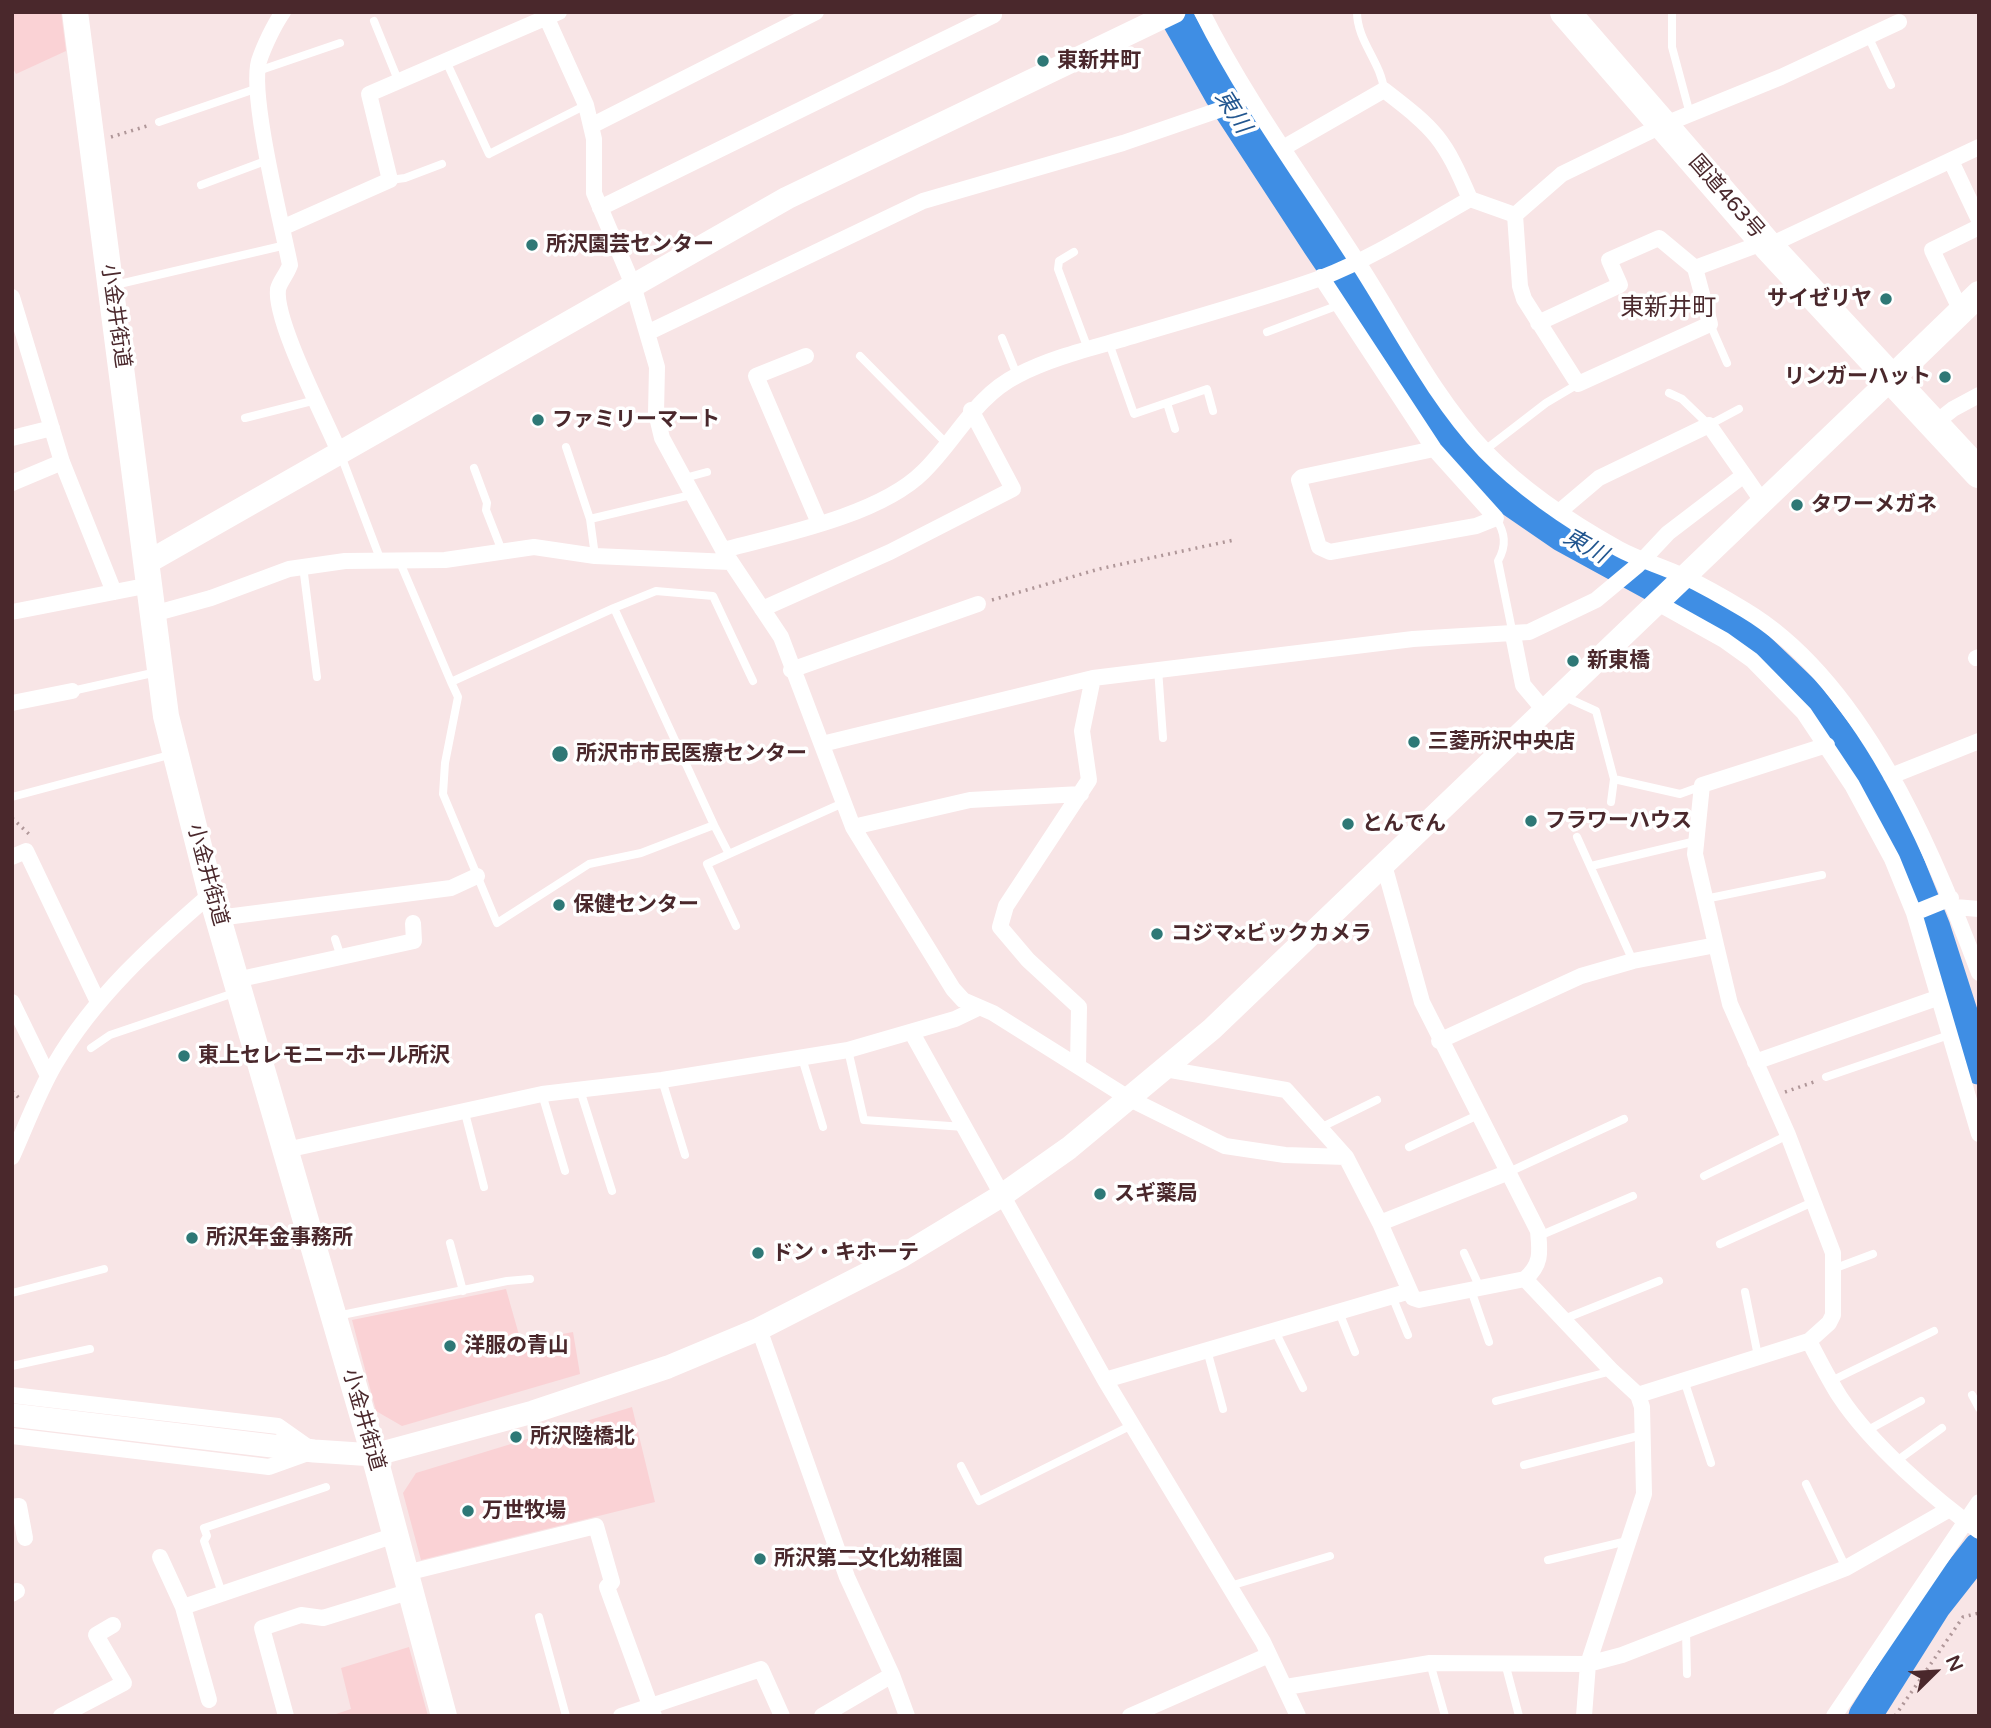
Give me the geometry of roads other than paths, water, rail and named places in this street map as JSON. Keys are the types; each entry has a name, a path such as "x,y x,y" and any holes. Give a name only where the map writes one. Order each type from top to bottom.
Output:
{"highway":[{"name":"国道463号","path":"1565,12 1677,120 1766,244 1979,473"}],"main road":[{"name":"小金井街道","path":"75,12 166,716 215,906 374,1455 444,1716"},
{"path":"1892,378 1970,302"}],"street":[{"path":"283,12 259,62 258,79 268,160 290,265 279,286 278,299 285,326 340,452"},
{"path":"591,126 816,12"},
{"path":"1202,12 1243,98 1283,148 1352,263 1441,394 1485,450 1560,511 1620,550 1640,562 1742,608 1786,638 1834,691 1891,776 1950,902 1979,973"},
{"path":"284,227 390,180 369,94 550,14 586,105 591,126 594,193 633,285 657,367 656,413 681,479 726,556 781,637 791,670 853,827 953,989 963,1000 993,1013 1130,1099 1225,1146 1285,1155 1346,1157"},
{"path":"600,208 994,15"},
{"path":"12,612 114,592 149,574 340,452 787,198 1160,16"},
{"path":"1515,215 1562,174 1899,22"},
{"path":"1283,148 1384,90 1431,126 1450,150 1470,199"},
{"path":"647,332 923,201 1123,143 1219,110 1243,98"},
{"path":"1695,268 1766,244 1979,147"},
{"path":"1951,161 1979,220"},
{"path":"153,614 303,566 345,561 445,560 534,547 595,556 726,556 865,508 910,483 924,472 971,410 1017,375 1088,349 1325,276 1470,199 1515,215"},
{"path":"1515,215 1520,286 1538,323 1578,384 1710,324 1695,268 1659,237 1609,261 1620,285 1538,323"},
{"path":"1970,302 1932,250 1979,227"},
{"path":"1325,276 1339,305 1434,449 1496,518 1476,526 1330,552 1319,547 1299,480 1302,477 1434,449"},
{"path":"12,297 15,318 62,462 114,592"},
{"path":"806,356 756,376 819,523"},
{"path":"12,1415 314,1451 374,1455 595,1393 668,1367 759,1329 902,1256 1001,1196 1069,1148 1212,1029 1892,378"},
{"path":"1934,424 1953,409 1979,395"},
{"path":"762,608 890,552 1013,489 971,410"},
{"path":"1560,511 1599,478 1709,425 1762,501"},
{"path":"12,438 52,428"},
{"path":"12,483 62,462"},
{"path":"822,744 1093,678 1401,640 1529,632 1575,612 1618,582 1668,533 1744,475"},
{"path":"1658,601 1752,660 1804,713 1827,745 1892,859 1917,912 1937,998 1979,1134"},
{"path":"791,670 978,604"},
{"path":"1513,635 1523,685 1552,702"},
{"path":"1078,1066 1079,1007 1028,960 1000,927 1006,906 1089,780 1082,731 1093,678"},
{"path":"12,703 72,691"},
{"path":"1891,776 1979,741"},
{"path":"1639,1395 1809,1341 1829,1323 1833,1315 1833,1253 1788,1135 1730,1004 1695,854 1703,785 1827,745"},
{"path":"853,827 970,800 1081,794"},
{"path":"12,857 26,850 98,1002"},
{"path":"1165,1069 1286,1090 1322,1127 1346,1157 1380,1223 1413,1298 1419,1300 1525,1279 1537,1268 1539,1236 1509,1172 1439,1041 1422,1002 1384,864"},
{"path":"12,1157 48,1076 98,1002 146,950 215,906 451,888 477,876"},
{"path":"1917,912 1950,902 1979,909"},
{"path":"238,986 341,957 414,941 413,923"},
{"path":"1439,1041 1581,976 1633,961 1716,945"},
{"path":"1755,1062 1937,998"},
{"path":"12,1002 48,1076"},
{"path":"286,1150 542,1094 662,1080 848,1050 912,1033 955,1019 978,1008"},
{"path":"912,1033 1105,1380 1269,1655 1298,1716"},
{"path":"1380,1223 1509,1172"},
{"path":"1525,1279 1612,1371 1639,1395 1644,1494 1588,1664 1584,1716"},
{"path":"1105,1380 1410,1291"},
{"path":"759,1329 847,1577 892,1675 907,1716"},
{"path":"1809,1341 1842,1399 1868,1430 1948,1510 1972,1527"},
{"path":"12,1395 278,1426 314,1451"},
{"path":"12,1436 269,1467 314,1451"},
{"path":"1834,1716 1972,1527 1979,1502"},
{"path":"12,1507 19,1506 25,1538"},
{"path":"1286,1687 1430,1663 1588,1664 1686,1631 1846,1568 1948,1510"},
{"path":"286,1716 262,1628 301,1615 323,1618 409,1582 596,1526 612,1582 607,1587 652,1710"},
{"path":"183,1607 395,1535"},
{"path":"160,1557 183,1607 209,1700"},
{"path":"61,1716 124,1683 96,1635 113,1625"},
{"path":"1130,1716 1269,1655"},
{"path":"621,1716 652,1710 761,1669 782,1716"},
{"path":"824,1715 892,1675"}],"lane":[{"path":"1357,12 1357,27 1382,75 1384,90"},
{"path":"1672,12 1677,120"},
{"path":"373,20 398,80"},
{"path":"1868,36 1891,85"},
{"path":"159,122 340,43"},
{"path":"445,59 489,154 586,105"},
{"path":"201,186 268,160"},
{"path":"390,180 405,178 442,164"},
{"path":"111,286 286,245"},
{"path":"1074,252 1059,261 1058,269 1088,349"},
{"path":"1267,332 1339,305"},
{"path":"1710,324 1727,363"},
{"path":"1002,338 1017,375"},
{"path":"1109,343 1134,414 1207,389 1213,411"},
{"path":"860,356 947,444"},
{"path":"1485,450 1546,403 1578,384"},
{"path":"1669,393 1682,399 1709,425 1739,409"},
{"path":"245,418 317,400"},
{"path":"1167,403 1175,429"},
{"path":"566,447 590,519 595,556"},
{"path":"340,452 381,562"},
{"path":"474,468 502,551"},
{"path":"681,479 707,472"},
{"path":"590,519 691,495"},
{"path":"1496,518 1504,531 1503,551 1498,561 1513,635"},
{"path":"399,560 458,697 445,763 443,794 497,923 589,864 641,853 714,825"},
{"path":"303,566 317,677"},
{"path":"451,682 656,591 713,596 753,681"},
{"path":"614,608 729,854"},
{"path":"1158,669 1163,738"},
{"path":"72,691 160,671"},
{"path":"1552,702 1596,711 1614,779 1611,802"},
{"path":"12,796 176,753"},
{"path":"1614,779 1680,794 1703,785"},
{"path":"736,926 707,864 843,803"},
{"path":"1577,837 1633,961"},
{"path":"1591,866 1696,841"},
{"path":"1705,899 1822,875"},
{"path":"335,939 341,957"},
{"path":"91,1048 110,1035 238,986"},
{"path":"1826,1077 1949,1035"},
{"path":"848,1050 864,1120 964,1126"},
{"path":"802,1058 823,1127"},
{"path":"662,1080 685,1155"},
{"path":"580,1090 612,1191"},
{"path":"542,1094 565,1171"},
{"path":"1322,1127 1377,1100"},
{"path":"464,1109 484,1187"},
{"path":"1409,1147 1478,1115"},
{"path":"1509,1172 1624,1119"},
{"path":"1704,1176 1788,1135"},
{"path":"1539,1236 1633,1196"},
{"path":"1720,1244 1815,1201"},
{"path":"450,1243 463,1291"},
{"path":"1464,1253 1489,1342"},
{"path":"1832,1269 1873,1254"},
{"path":"12,1293 104,1269"},
{"path":"334,1317 530,1279"},
{"path":"1563,1319 1659,1281"},
{"path":"1745,1292 1758,1356"},
{"path":"1392,1296 1408,1335"},
{"path":"1339,1312 1354,1352"},
{"path":"1275,1331 1303,1388"},
{"path":"1831,1381 1934,1331"},
{"path":"12,1366 90,1349"},
{"path":"1207,1350 1223,1409"},
{"path":"1496,1401 1612,1371"},
{"path":"1684,1380 1711,1462"},
{"path":"1972,1395 1979,1408"},
{"path":"1868,1430 1921,1401"},
{"path":"961,1466 979,1501 1132,1425"},
{"path":"1898,1460 1941,1428"},
{"path":"1524,1465 1642,1435"},
{"path":"1806,1484 1846,1568"},
{"path":"222,1593 204,1541 207,1536 204,1528 326,1487"},
{"path":"1548,1560 1630,1540"},
{"path":"1230,1586 1329,1556"},
{"path":"539,1618 565,1716"},
{"path":"1686,1631 1687,1674"},
{"path":"1430,1663 1445,1716"},
{"path":"1505,1663 1519,1716"}],"waterway":[{"name":"東川","path":"1174,12 1221,95 1436,418 1498,491 1562,535 1743,634 1807,695 1851,753 1885,807 1934,928 1979,1068"},
{"name":"東川","path":"1865,1716 1935,1605 1979,1549"}],"place":[{"name":"東新井町","path":"1043,61"},
{"name":"所沢園芸センター","path":"532,245"},
{"name":"サイゼリヤ","path":"1886,299"},
{"name":"リンガーハット","path":"1945,377"},
{"name":"ファミリーマート","path":"538,420"},
{"name":"タワーメガネ","path":"1797,505"},
{"name":"新東橋","path":"1573,661"},
{"name":"三菱所沢中央店","path":"1414,742"},
{"name":"所沢市市民医療センター","path":"560,754"},
{"name":"フラワーハウス","path":"1531,821"},
{"name":"とんでん","path":"1348,824"},
{"name":"保健センター","path":"559,905"},
{"name":"コジマ×ビックカメラ","path":"1157,934"},
{"name":"東上セレモニーホール所沢","path":"184,1056"},
{"name":"スギ薬局","path":"1100,1194"},
{"name":"所沢年金事務所","path":"192,1238"},
{"name":"ドン・キホーテ","path":"758,1253"},
{"name":"洋服の青山","path":"450,1346"},
{"name":"所沢陸橋北","path":"516,1437"},
{"name":"万世牧場","path":"468,1511"},
{"name":"所沢第二文化幼稚園","path":"760,1559"}],"district":[{"name":"東新井町","path":"1668,309"}]}
